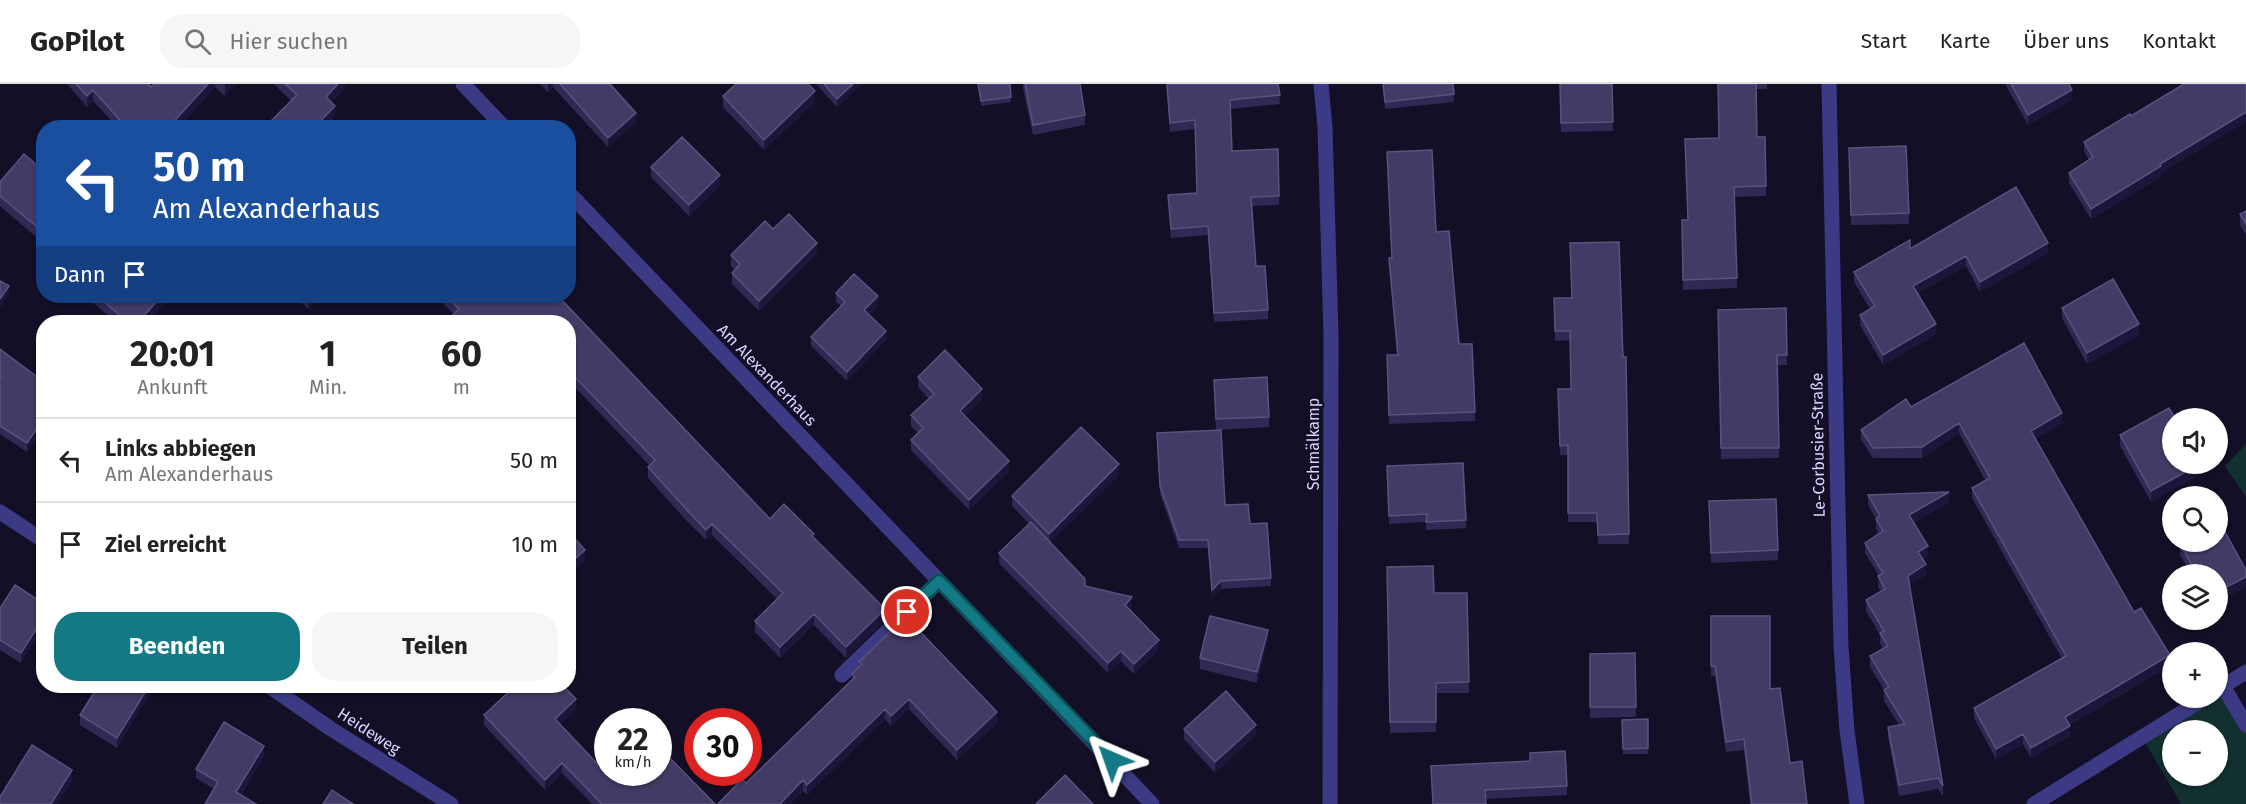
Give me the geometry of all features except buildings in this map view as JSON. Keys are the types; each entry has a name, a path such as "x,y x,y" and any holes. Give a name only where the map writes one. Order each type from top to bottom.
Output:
{"street":[{"path":"463,84 497,120"},
{"name":"Schmälkamp","path":"1321,84 1325,127 1331,336 1330,804"},
{"name":"Le-Corbusier-Straße","path":"1829,84 1840,647 1847,731 1857,804"},
{"name":"Am Alexanderhaus","path":"576,200 1152,804"},
{"path":"0,512 36,536"},
{"path":"842,675 939,581"},
{"path":"2228,683 2246,672"},
{"name":"Heideweg","path":"279,693 331,729 451,804"},
{"path":"2228,699 2246,725"},
{"path":"2034,804 2189,708"}],"green space":[{"path":"2246,444 2246,497 2228,470 2228,463"},
{"path":"2228,703 2246,723 2246,804 2181,804 2171,786 2228,786 2228,720 2169,720 2189,708 2228,708"},
{"path":"2162,725 2162,771 2142,737"}],"route":[{"path":"907,612 939,581 1112,760"}]}
